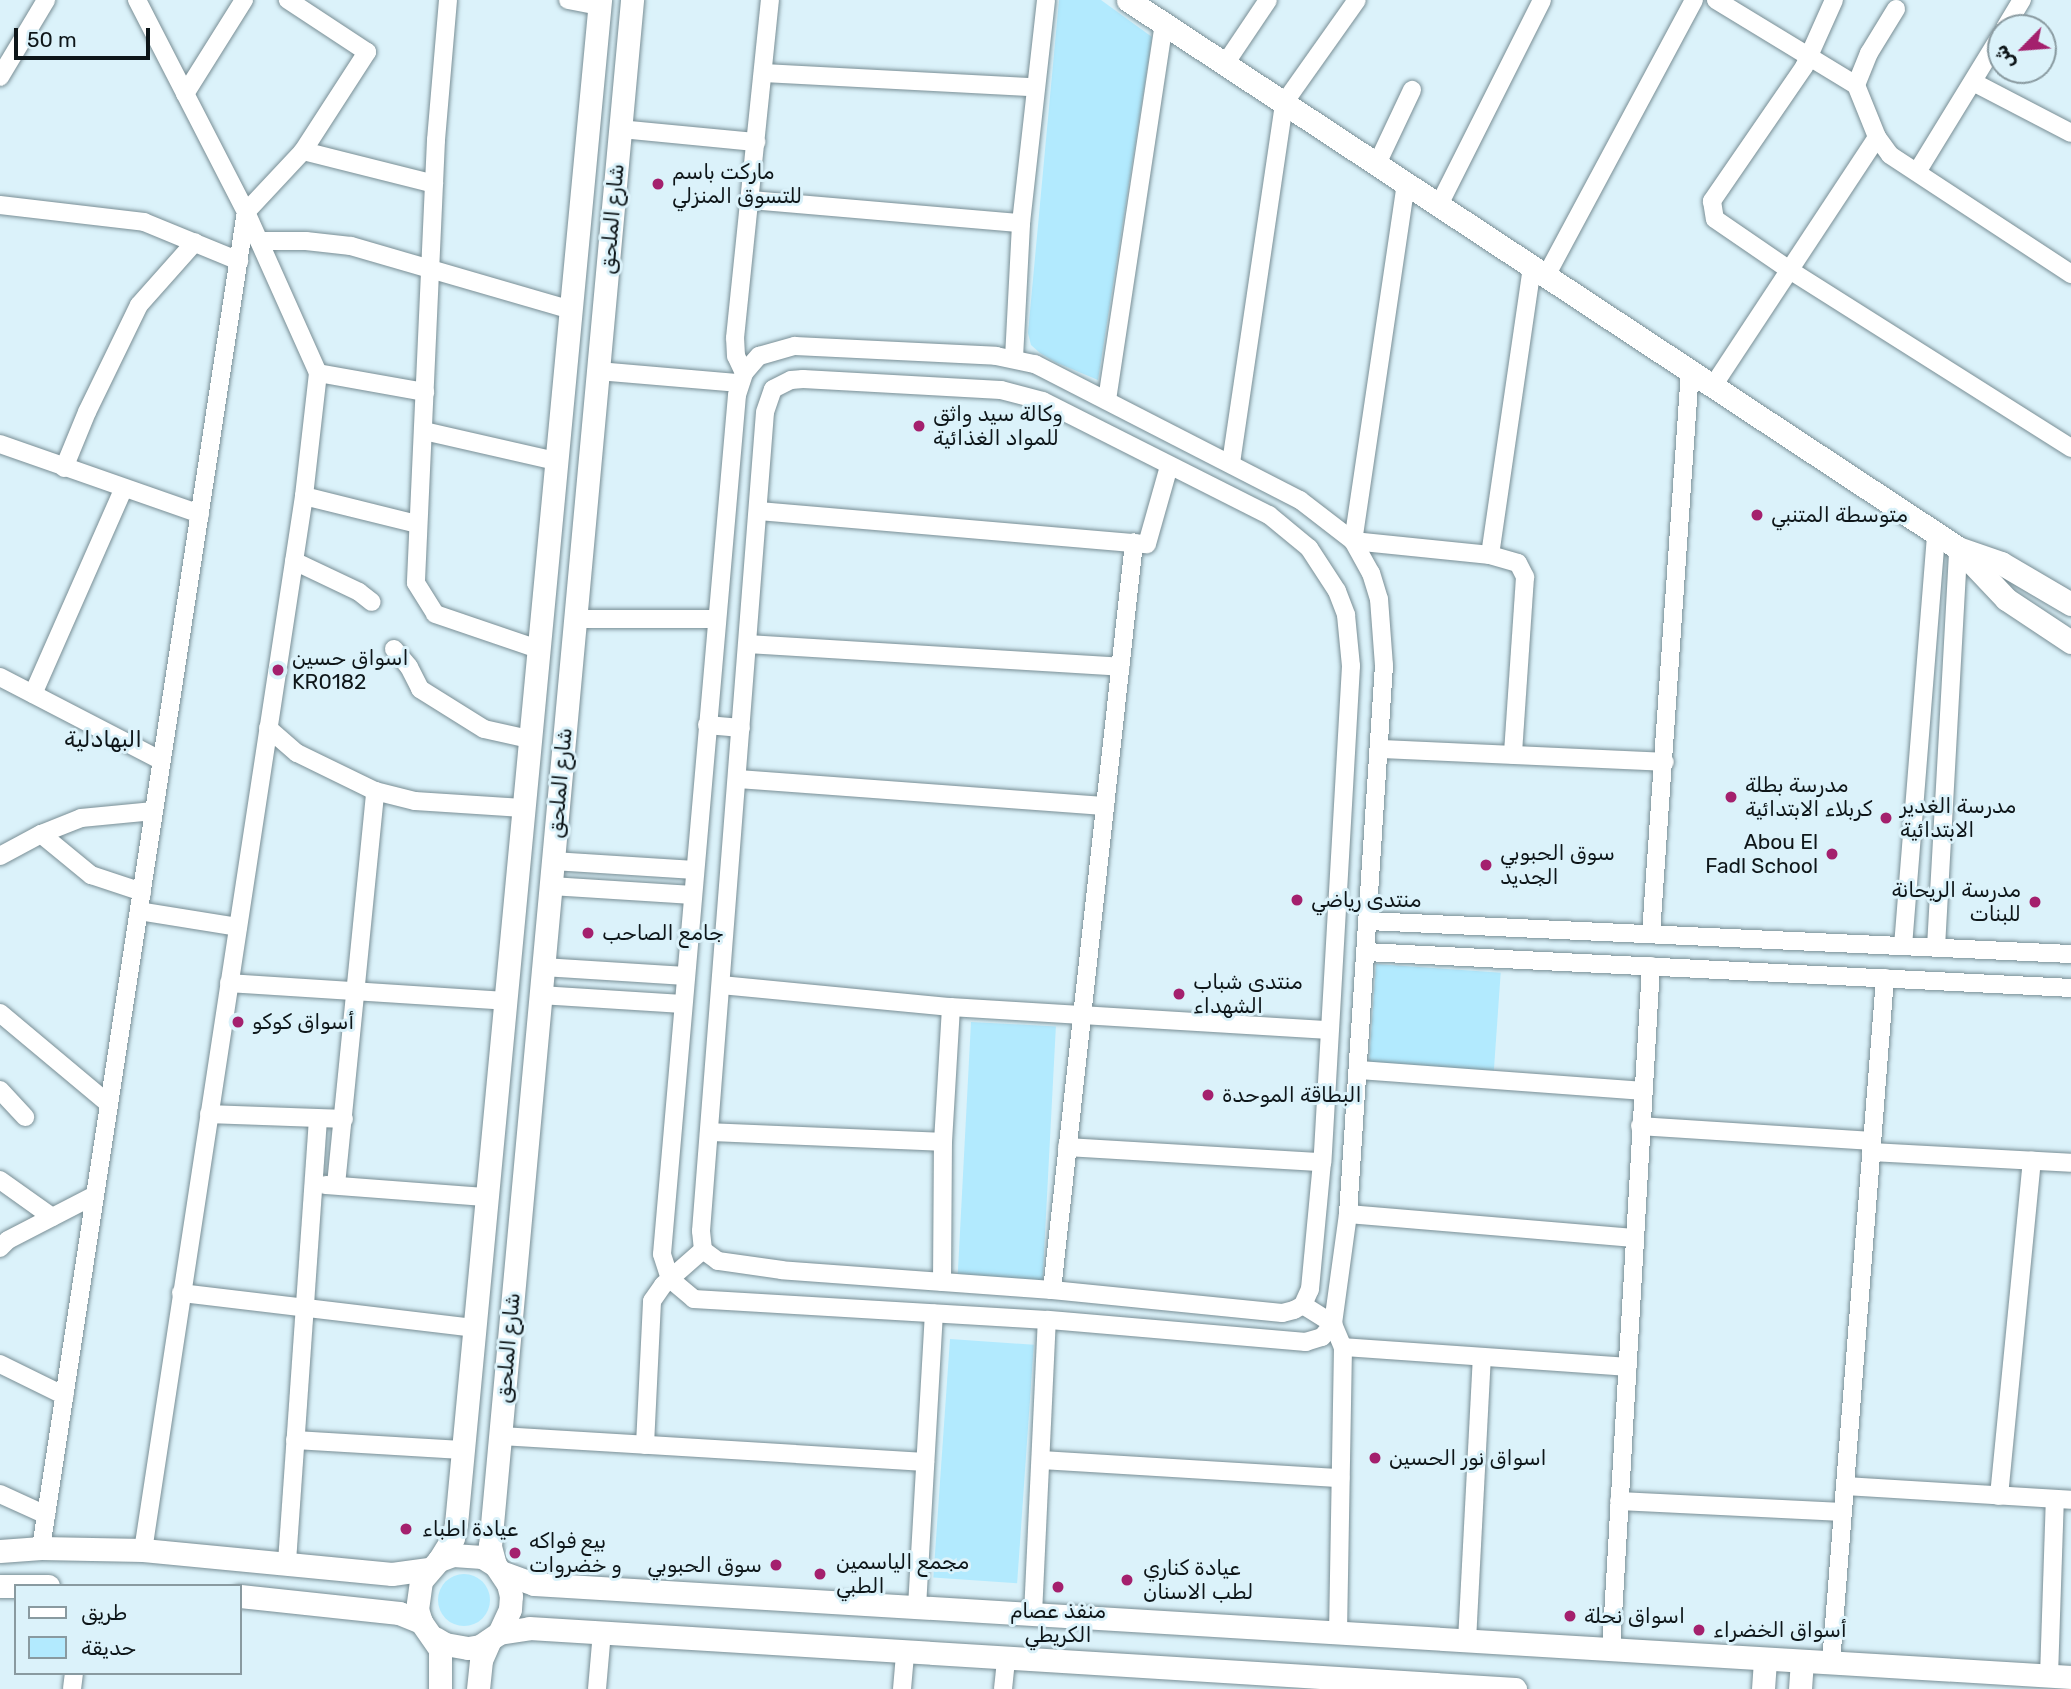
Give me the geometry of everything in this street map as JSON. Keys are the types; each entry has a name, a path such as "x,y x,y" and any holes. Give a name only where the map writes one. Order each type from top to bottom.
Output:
{"street":[{"path":"0,77 46,0"},
{"path":"137,0 246,212 318,373 304,496 143,1550"},
{"path":"185,94 244,0"},
{"path":"448,0 429,269 416,583 435,614 538,649"},
{"path":"568,0 600,3"},
{"name":"شارع الملحق","path":"498,1569 490,1546 632,0"},
{"path":"741,378 759,356 795,346 1014,358 1035,364 1300,500 1353,541 1371,573 1380,599 1384,665 1348,1214 1333,1324 1322,1338 1306,1342 1047,1320 694,1300 670,1279 662,1254 707,725 741,378 736,356 736,338 770,0"},
{"path":"1014,358 1021,223 1045,0"},
{"path":"1128,0 1936,533 1958,548 2006,599 2071,642"},
{"path":"1225,64 1268,0"},
{"path":"1231,463 1284,103 1357,0"},
{"path":"1439,205 1542,0"},
{"path":"1490,555 1539,271 1694,0"},
{"path":"1716,0 1856,85 1877,137 1890,155 2071,274"},
{"path":"1834,0 1810,57 1711,207 1719,223 1788,270 2071,448"},
{"path":"41,1548 246,212 303,151 367,52 299,3"},
{"name":"شارع الملحق","path":"434,1564 453,1538 456,1524 600,3"},
{"path":"1856,85 1869,53 1896,9"},
{"path":"1107,400 1164,24"},
{"path":"1917,172 1987,58"},
{"path":"763,73 1034,87"},
{"path":"1973,82 2071,133"},
{"path":"1377,164 1412,90"},
{"path":"620,129 756,142"},
{"path":"1713,386 1877,137"},
{"path":"303,151 434,184"},
{"path":"1353,541 1406,183"},
{"path":"751,200 1021,223"},
{"path":"0,205 144,222 239,261"},
{"path":"259,241 351,246 571,310"},
{"path":"64,468 87,412 139,305 195,242"},
{"path":"598,371 741,378"},
{"path":"1651,934 1690,371"},
{"path":"318,373 425,392"},
{"path":"791,380 949,386 1021,393 1147,455 1269,515 1290,530 1325,568 1337,591 1350,641 1322,1162 1310,1289 1303,1305 1282,1313 1052,1290 782,1270 718,1261 703,1250 701,1231 768,399 773,389 791,380"},
{"path":"1147,455 1157,425"},
{"path":"424,431 556,461"},
{"path":"0,444 123,490 200,514"},
{"path":"759,511 1147,544 1169,466"},
{"path":"33,694 123,490"},
{"path":"304,496 417,524"},
{"path":"1903,946 1936,533"},
{"path":"1353,541 1490,555 1512,559 1518,563 1525,577 1513,755"},
{"path":"1052,1290 1134,542"},
{"path":"1958,548 2001,563 2071,604"},
{"path":"1936,947 1958,548"},
{"path":"294,561 350,587 372,602"},
{"path":"575,619 717,619"},
{"path":"748,644 1121,667"},
{"path":"394,649 409,667 420,689 484,729 562,764"},
{"path":"0,677 162,761"},
{"path":"532,711 549,719 566,713"},
{"path":"707,725 741,728"},
{"path":"268,727 296,753 375,791 415,801 523,808"},
{"path":"1380,749 1665,762"},
{"path":"737,779 1105,806"},
{"path":"336,1185 375,791"},
{"path":"1343,806 1376,809"},
{"path":"0,856 41,834 82,818 154,811"},
{"path":"41,834 91,875 142,891"},
{"path":"553,861 695,870"},
{"path":"551,886 693,895"},
{"path":"139,911 238,927"},
{"path":"1368,921 2071,954"},
{"path":"1366,952 2071,988"},
{"path":"543,967 686,976"},
{"path":"1611,1650 1651,967"},
{"path":"1831,1663 1885,978"},
{"path":"229,983 505,1002"},
{"path":"721,985 951,1007 1328,1030"},
{"path":"540,995 683,1004"},
{"path":"942,1282 943,1142 951,1007"},
{"path":"0,1013 109,1104"},
{"path":"1358,1070 1642,1091"},
{"path":"0,1090 25,1117"},
{"path":"209,1115 344,1119"},
{"path":"287,1562 318,1119"},
{"path":"1640,1126 2071,1163"},
{"path":"709,1132 943,1142"},
{"path":"1067,1147 1322,1162"},
{"path":"1999,1496 2032,1161"},
{"path":"0,1180 52,1217"},
{"path":"313,1184 486,1197"},
{"path":"0,1248 8,1240 95,1195"},
{"path":"1348,1214 1634,1238"},
{"path":"645,1445 652,1301 670,1279 703,1250"},
{"path":"181,1293 473,1328"},
{"path":"1303,1305 1333,1324 1343,1347 1338,1633"},
{"path":"917,1607 934,1313"},
{"path":"1033,1614 1047,1320"},
{"path":"1343,1347 1627,1367"},
{"path":"1467,1641 1482,1357"},
{"path":"0,1364 65,1396"},
{"path":"500,1436 925,1462"},
{"path":"295,1440 461,1450"},
{"path":"1042,1460 1340,1478"},
{"path":"0,1551 41,1548 143,1550 392,1574 467,1554 534,1584 2060,1677 2063,1500 1845,1486"},
{"path":"0,1494 46,1515"},
{"path":"1619,1501 1843,1512"},
{"path":"434,1564 417,1594 428,1630 442,1660 440,1689"},
{"path":"478,1689 481,1660 510,1609 508,1584 498,1569"},
{"path":"242,1596 399,1614 428,1630 445,1644 468,1648 519,1628 905,1651 1300,1682 1515,1689"},
{"path":"597,1689 602,1632"},
{"path":"902,1689 905,1651"},
{"path":"1003,1689 1006,1658"},
{"path":"1763,1689 1766,1659"},
{"path":"1800,1689 1802,1661"}],"green space":[{"path":"1059,0 1101,0 1152,37 1098,380 1040,353 1031,345 1028,333"},
{"path":"1376,964 1501,973 1494,1071 1369,1063"},
{"path":"971,1022 1056,1026 1042,1282 958,1278"},
{"path":"950,1339 1034,1345 1017,1583 933,1577"},
{"path":"464,1574 474,1576 482,1582 488,1590 488,1610 482,1618 474,1624 464,1626 454,1624 446,1618 440,1610 438,1600 440,1590 446,1582 454,1576"}],"place":[{"name":"ماركت باسم للتسوق المنزلي","path":"658,184"},
{"name":"وكالة سيد واثق للمواد الغذائية","path":"919,426"},
{"name":"متوسطة المتنبي","path":"1757,515"},
{"name":"اسواق حسين KR0182","path":"278,670"},
{"name":"مدرسة بطلة كربلاء الابتدائية","path":"1731,797"},
{"name":"مدرسة الغدير الابتدائية","path":"1886,818"},
{"name":"Abou El Fadl School","path":"1832,854"},
{"name":"سوق الحبوبي الجديد","path":"1486,865"},
{"name":"منتدى رياضي","path":"1297,900"},
{"name":"مدرسة الريحانة للبنات","path":"2035,902"},
{"name":"جامع الصاحب","path":"588,933"},
{"name":"منتدى شباب الشهداء","path":"1179,994"},
{"name":"أسواق كوكو","path":"238,1022"},
{"name":"البطاقة الموحدة","path":"1208,1095"},
{"name":"اسواق نور الحسين","path":"1375,1458"},
{"name":"عيادة اطباء","path":"406,1529"},
{"name":"بيع فواكه و خضروات","path":"515,1553"},
{"name":"سوق الحبوبي","path":"776,1565"},
{"name":"مجمع الياسمين الطبي","path":"820,1574"},
{"name":"عيادة كناري لطب الاسنان","path":"1127,1580"},
{"name":"منفذ عصام الكريطي","path":"1058,1587"},
{"name":"اسواق نحلة","path":"1570,1616"},
{"name":"أسواق الخضراء","path":"1699,1630"}],"district":[{"name":"البهادلية","path":"103,739"}]}
